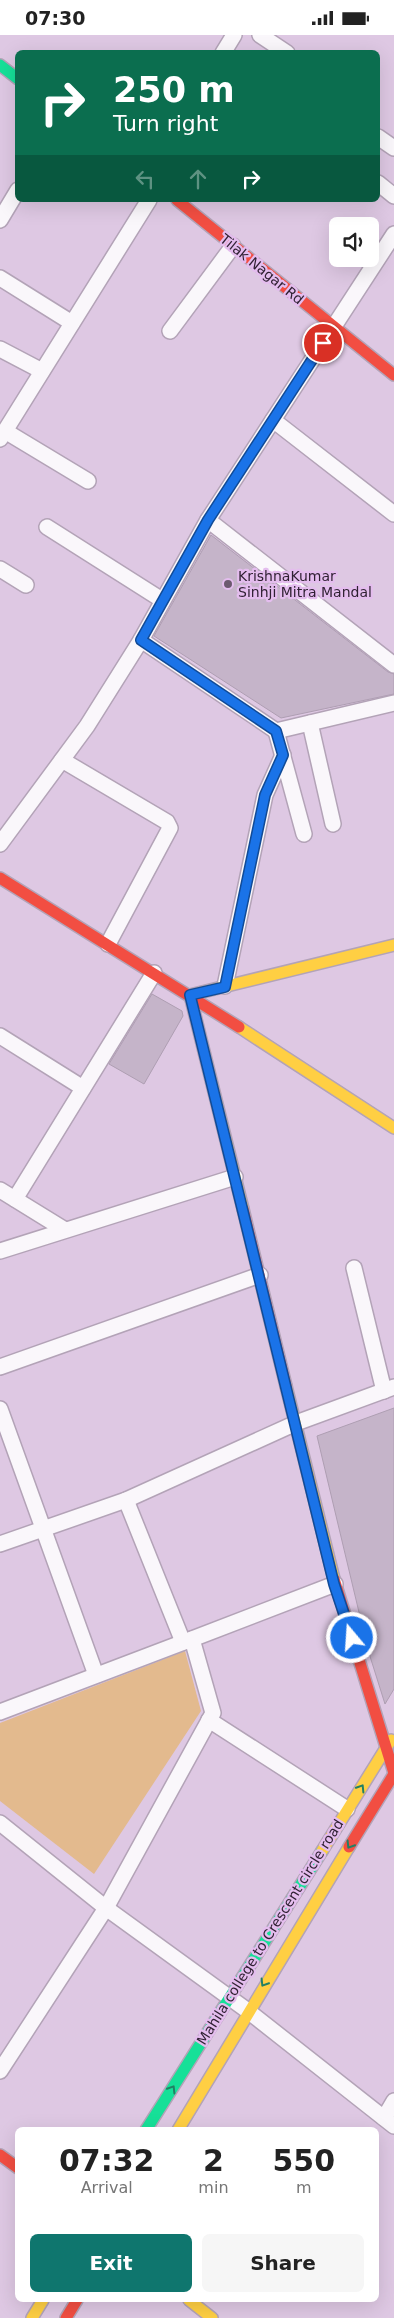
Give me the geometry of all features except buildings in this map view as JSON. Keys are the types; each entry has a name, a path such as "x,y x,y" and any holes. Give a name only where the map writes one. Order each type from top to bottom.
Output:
{"main road":[{"path":"0,65 15,77"},
{"name":"Tilak Nagar Rd","path":"179,202 394,375"},
{"path":"0,878 190,995 394,1128"},
{"path":"190,995 394,945"},
{"path":"190,995 260,1275 334,1584 394,1773"},
{"name":"Mahila college to Crescent circle road","path":"148,2127 394,1734"},
{"name":"Mahila college to Crescent circle road","path":"180,2127 248,2011 394,1773"},
{"path":"0,2155 15,2167"},
{"path":"32,2318 41,2302"},
{"path":"66,2318 76,2302"},
{"path":"192,2302 212,2318"}],"street":[{"path":"225,50 234,35"},
{"path":"260,35 282,50"},
{"path":"380,138 394,148"},
{"path":"380,185 394,196"},
{"path":"0,220 15,195"},
{"path":"88,481 3,429 42,371 148,202"},
{"path":"0,844 88,726 141,640 208,520 394,234"},
{"path":"170,331 233,246"},
{"path":"0,278 72,323"},
{"path":"0,349 42,371"},
{"path":"273,420 394,514"},
{"path":"208,520 391,657"},
{"path":"47,527 162,600"},
{"path":"0,569 26,585"},
{"path":"141,640 276,731 304,834"},
{"path":"276,731 394,703"},
{"path":"310,723 333,823"},
{"path":"225,987 265,795 283,755"},
{"path":"62,760 170,825 170,831 108,944"},
{"path":"14,1199 154,973"},
{"path":"1,1040 83,1088"},
{"path":"0,1251 235,1177"},
{"path":"0,1190 65,1230"},
{"path":"0,1544 126,1500 296,1423 389,1389 354,1268"},
{"path":"0,1367 260,1275"},
{"path":"0,1409 96,1675"},
{"path":"0,2071 106,1908 213,1713 188,1641 126,1500"},
{"path":"0,1712 334,1584"},
{"path":"209,1720 347,1809"},
{"path":"0,1823 106,1908 248,2011 389,2122 394,2101"}],"shaded area":[{"path":"185,1651 201,1711 94,1874 0,1801 0,1723"}],"traffic: fast":[{"path":"0,65 15,77"},
{"path":"148,2127 322,1851"}],"traffic: slow":[{"path":"243,1209 190,995 394,945"},
{"path":"239,1027 394,1128"},
{"path":"286,1386 334,1579"},
{"path":"322,1851 391,1740"},
{"path":"180,2127 349,1847"},
{"path":"32,2318 42,2302"},
{"path":"192,2302 212,2318"}],"traffic: jam":[{"path":"179,202 394,375"},
{"path":"0,878 239,1027"},
{"path":"243,1209 286,1386"},
{"path":"334,1579 394,1773"},
{"path":"349,1847 394,1774"},
{"path":"0,2155 15,2166"},
{"path":"66,2318 76,2302"}],"place":[{"name":"KrishnaKumar Sinhji Mitra Mandal","path":"228,584"}],"route":[{"path":"323,343 208,520 141,640 276,731 283,755 270,780 265,795 225,987 190,995 334,1584 352,1638"}]}
